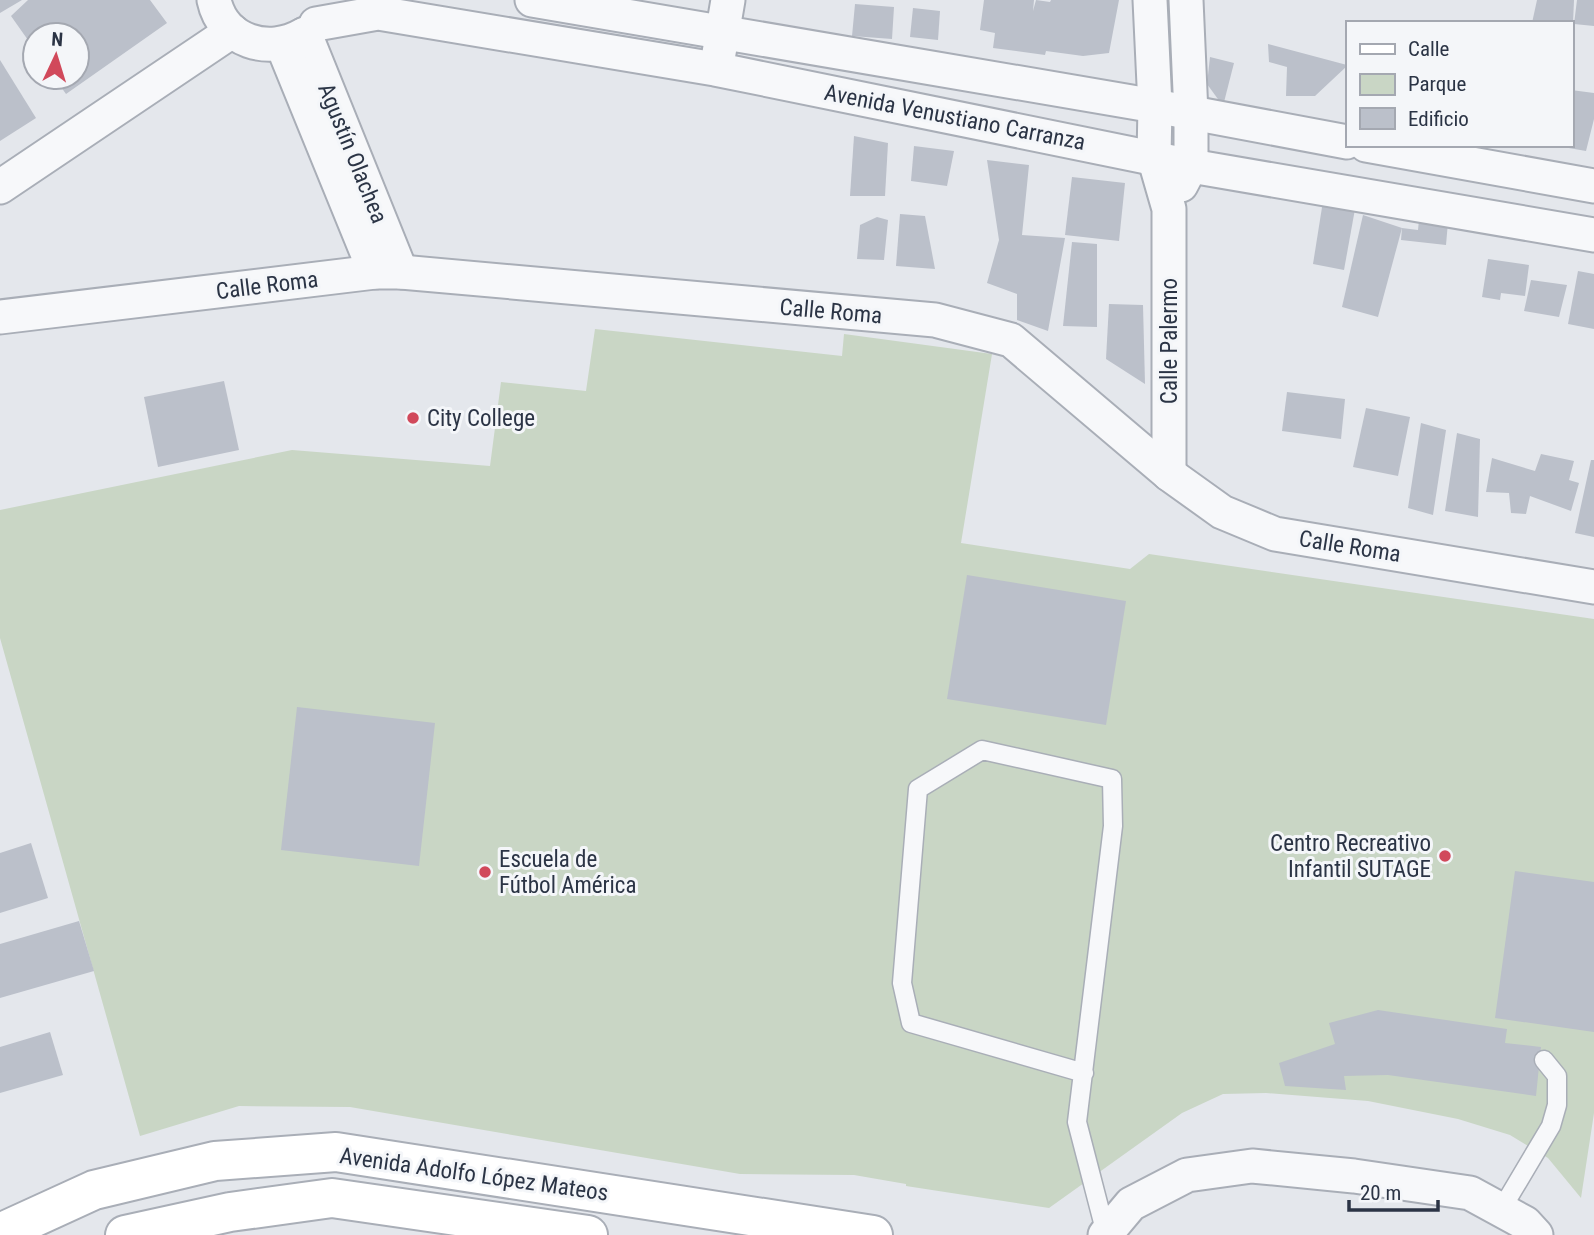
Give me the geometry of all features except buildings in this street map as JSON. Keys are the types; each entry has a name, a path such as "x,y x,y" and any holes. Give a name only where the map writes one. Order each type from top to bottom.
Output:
{"main road":[{"name":"Avenida Adolfo López Mateos","path":"0,1233 94,1190 188,1167 215,1161 335,1152 873,1235"},
{"name":"Avenida Adolfo López Mateos","path":"125,1235 230,1212 332,1198 588,1235"}],"street":[{"path":"0,187 232,31 222,19 214,0"},
{"name":"Avenida Venustiano Carranza","path":"532,0 1155,106 1346,142"},
{"path":"715,69 729,0"},
{"name":"Calle Palermo","path":"1150,0 1155,106 1154,157 1169,209 1169,474"},
{"name":"Calle Palermo","path":"1169,209 1191,166 1186,0"},
{"name":"Avenida Venustiano Carranza","path":"232,31 247,40 264,45 308,26 378,13 715,69 1191,166 1594,235"},
{"name":"Agustín Olachea","path":"308,26 388,272"},
{"path":"1377,147 1594,186"},
{"name":"Calle Roma","path":"0,317 388,272 935,320 1011,340 1169,474 1222,512 1275,534 1594,587"},
{"path":"1105,1234 1132,1204 1187,1175 1252,1166 1354,1175 1470,1193 1525,1223 1536,1235"}],"lane":[{"path":"1084,1073 911,1023 902,983 918,789 982,750 1112,779 1114,826 1084,1073 1077,1122 1105,1234"},
{"path":"1501,1210 1551,1126 1557,1105 1557,1076 1544,1060"}],"green space":[{"name":"Escuela de Fútbol América","path":"595,329 842,356 844,334 992,354 961,543 1130,569 1149,554 1594,619 1594,1113 1581,1198 1548,1158 1510,1135 1458,1119 1368,1101 1266,1093 1223,1094 1182,1113 1049,1208 906,1186 854,1175 740,1174 350,1107 239,1106 140,1136 0,638 0,510 292,450 490,466 501,382 586,391"}],"place":[{"name":"City College","path":"413,418"},
{"name":"Centro Recreativo Infantil SUTAGE","path":"1445,856"},
{"name":"Escuela de Fútbol América","path":"485,872"}]}
